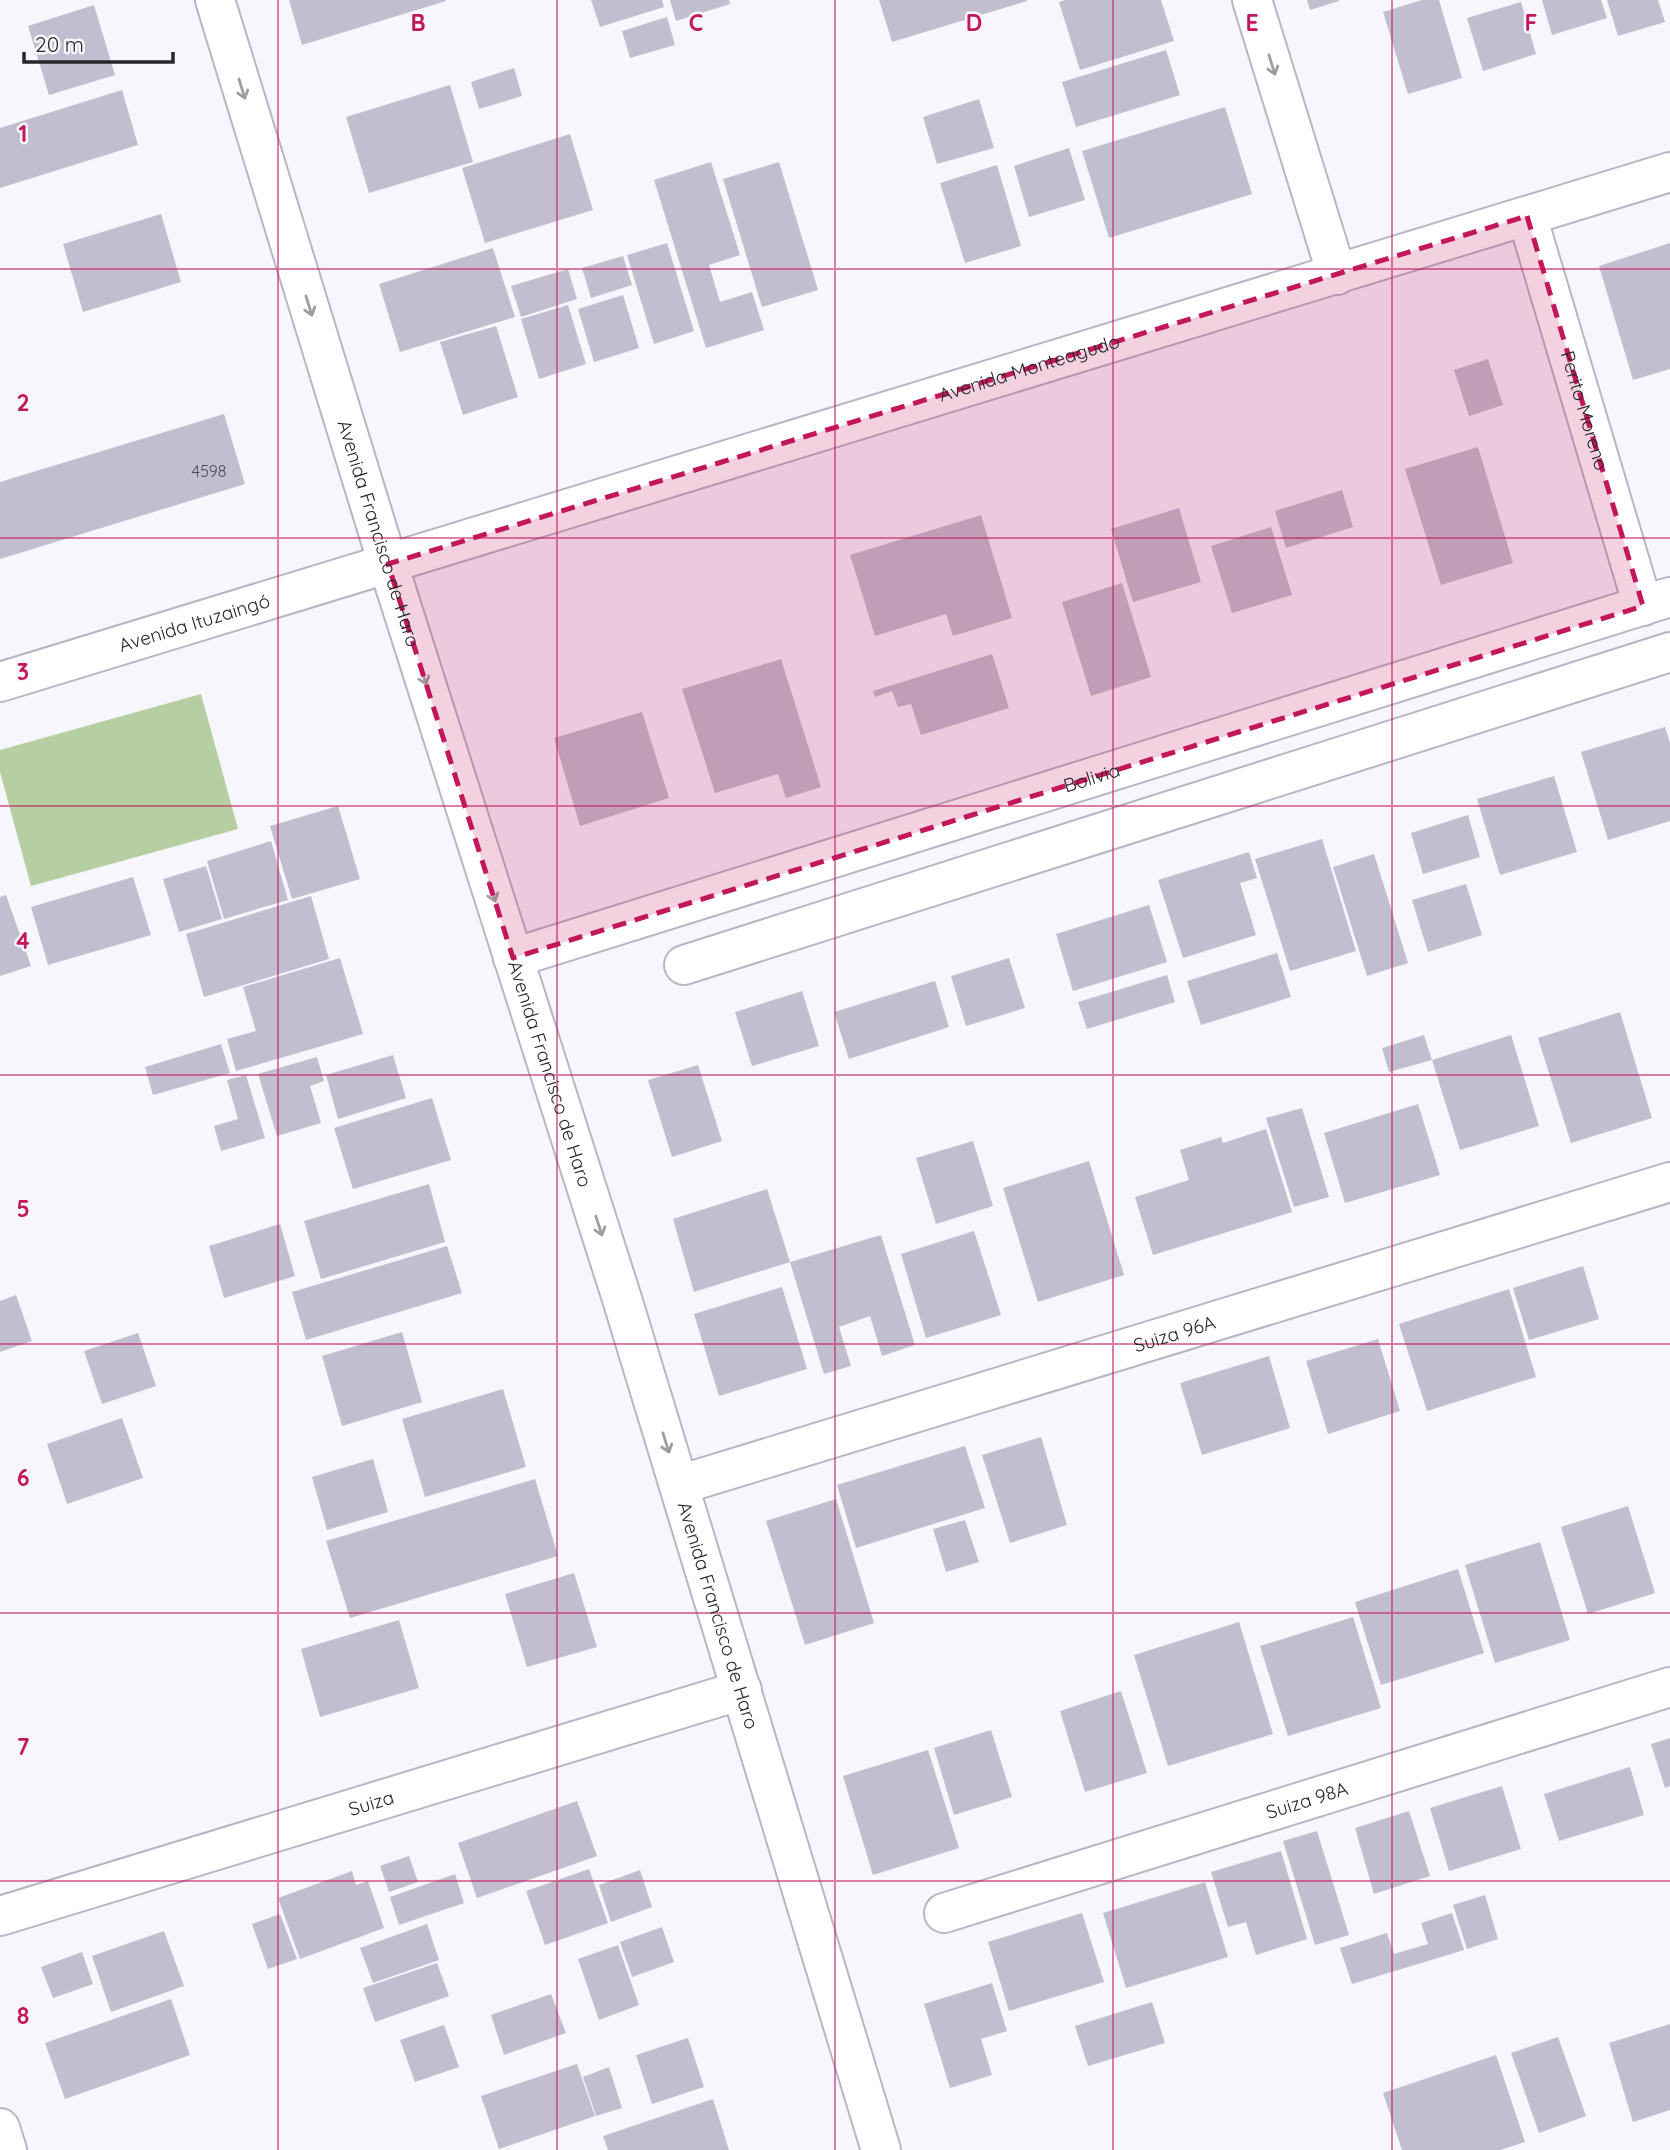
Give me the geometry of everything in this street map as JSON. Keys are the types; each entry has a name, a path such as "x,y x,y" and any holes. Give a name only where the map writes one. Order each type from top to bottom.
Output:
{"street":[{"name":"Avenida Francisco de Haro","path":"215,0 388,564 679,1485 880,2150"},
{"path":"1252,0 1336,275"},
{"name":"Avenida Monteagudo","path":"388,564 1670,172"},
{"name":"Perito Moreno","path":"1527,216 1656,601"},
{"name":"Avenida Ituzaingó","path":"0,682 388,564"},
{"name":"Bolivia","path":"513,958 1656,601"},
{"path":"684,965 1670,652"},
{"name":"Suiza 96A","path":"679,1485 1670,1182"},
{"name":"Suiza 98A","path":"944,1913 1670,1687"},
{"name":"Suiza","path":"0,1916 742,1690"},
{"path":"0,2128 6,2150"}],"highlighted area":[{"path":"1527,216 1643,606 513,958 388,564"}],"green space":[{"path":"201,694 238,829 31,886 0,772 0,750"}],"building":[{"path":"289,0 446,0 446,1 302,45"},
{"path":"591,0 662,0 664,7 600,27"},
{"path":"670,0 729,0 730,4 676,21"},
{"path":"879,0 1027,0 1027,1 892,42"},
{"path":"1161,0 1174,41 1080,70 1059,2"},
{"path":"1307,0 1339,0 1339,1 1310,10"},
{"path":"1422,0 1439,0 1462,78 1408,94 1383,12"},
{"path":"1542,0 1601,0 1607,18 1552,35"},
{"path":"1607,0 1658,0 1665,22 1618,36"},
{"path":"1521,2 1536,54 1483,71 1467,18"},
{"path":"94,5 115,75 49,95 28,26"},
{"path":"667,17 675,45 630,58 622,31"},
{"path":"1166,50 1180,95 1076,127 1062,82"},
{"path":"514,68 522,96 479,109 471,82"},
{"path":"450,85 473,162 369,193 346,117"},
{"path":"122,90 138,145 0,188 0,128"},
{"path":"979,99 994,148 937,164 923,117"},
{"path":"1225,107 1252,194 1109,238 1082,151"},
{"path":"570,134 593,210 485,243 462,168"},
{"path":"1069,148 1085,200 1029,217 1014,166"},
{"path":"711,162 740,255 709,265 720,302 752,292 764,330 706,348 654,180"},
{"path":"779,162 818,290 762,307 723,179"},
{"path":"997,165 1021,246 965,263 940,183"},
{"path":"161,214 181,282 83,312 63,244"},
{"path":"667,243 694,331 654,344 627,255"},
{"path":"1670,243 1670,369 1633,380 1599,266"},
{"path":"493,248 515,317 400,352 379,284"},
{"path":"623,256 632,285 591,298 582,268"},
{"path":"568,269 577,299 521,317 511,286"},
{"path":"623,295 639,348 594,362 578,309"},
{"path":"568,305 586,364 539,379 521,319"},
{"path":"496,326 518,397 463,415 440,342"},
{"path":"1488,359 1503,405 1469,416 1454,370"},
{"path":"224,414 245,484 0,559 0,482"},
{"path":"1478,447 1513,563 1441,585 1405,469"},
{"path":"1342,490 1353,527 1286,548 1275,511"},
{"path":"1179,508 1201,582 1133,602 1111,529"},
{"path":"981,515 1012,618 953,636 946,614 875,636 850,555"},
{"path":"1271,527 1292,595 1232,613 1211,546"},
{"path":"1122,583 1151,677 1091,696 1062,602"},
{"path":"992,654 1009,708 921,735 911,704 898,707 892,691 875,697 873,691"},
{"path":"781,659 821,787 786,798 778,774 715,793 682,689"},
{"path":"642,712 669,798 580,826 554,738"},
{"path":"1665,727 1670,743 1670,821 1608,840 1581,752"},
{"path":"1554,776 1577,852 1500,875 1477,799"},
{"path":"338,806 360,879 292,899 270,826"},
{"path":"1468,815 1480,857 1423,874 1411,833"},
{"path":"1322,839 1356,951 1290,971 1255,859"},
{"path":"271,841 288,900 224,919 207,861"},
{"path":"1249,852 1257,878 1240,883 1256,935 1183,958 1158,880"},
{"path":"1374,854 1408,963 1367,976 1333,867"},
{"path":"206,866 222,919 179,932 163,879"},
{"path":"133,877 151,935 48,965 31,907"},
{"path":"1466,884 1482,935 1428,952 1412,900"},
{"path":"6,895 31,966 0,976 0,897"},
{"path":"311,896 329,959 204,997 186,934"},
{"path":"1149,905 1167,962 1073,991 1056,934"},
{"path":"1277,953 1291,997 1201,1025 1187,981"},
{"path":"340,958 363,1034 236,1071 227,1039 256,1031 243,987"},
{"path":"1009,958 1025,1008 966,1026 951,976"},
{"path":"1167,975 1175,1002 1087,1029 1078,1002"},
{"path":"935,981 949,1027 849,1059 834,1012"},
{"path":"802,991 819,1046 752,1066 735,1012"},
{"path":"1620,1012 1652,1118 1571,1143 1538,1038"},
{"path":"1424,1035 1432,1060 1389,1072 1382,1048"},
{"path":"1511,1035 1539,1126 1460,1150 1432,1060"},
{"path":"221,1044 230,1073 153,1095 145,1067"},
{"path":"393,1055 406,1098 338,1119 326,1075"},
{"path":"317,1057 324,1081 310,1086 321,1123 277,1136 258,1074"},
{"path":"698,1065 722,1141 672,1157 648,1080"},
{"path":"246,1075 265,1138 221,1151 214,1126 238,1119 227,1080"},
{"path":"432,1098 451,1160 353,1189 334,1128"},
{"path":"1418,1104 1440,1175 1345,1203 1324,1133"},
{"path":"1302,1108 1329,1197 1294,1207 1266,1118"},
{"path":"1266,1129 1292,1212 1153,1255 1135,1197 1189,1180 1180,1150 1221,1137 1223,1143"},
{"path":"973,1141 993,1206 936,1224 916,1158"},
{"path":"1089,1161 1124,1275 1038,1302 1003,1188"},
{"path":"429,1184 445,1242 321,1279 304,1221"},
{"path":"767,1189 790,1262 694,1292 673,1219"},
{"path":"280,1224 295,1276 224,1298 209,1246"},
{"path":"974,1231 1001,1315 926,1338 901,1254"},
{"path":"881,1235 915,1345 882,1356 870,1316 839,1327 851,1366 824,1374 790,1262"},
{"path":"447,1246 462,1293 306,1340 292,1292"},
{"path":"1583,1266 1599,1319 1529,1340 1513,1288"},
{"path":"782,1287 807,1369 719,1396 694,1314"},
{"path":"1509,1289 1536,1377 1427,1411 1399,1324"},
{"path":"16,1295 32,1341 0,1352 0,1301"},
{"path":"402,1332 422,1402 342,1426 322,1356"},
{"path":"138,1333 156,1386 102,1404 84,1351"},
{"path":"1378,1339 1400,1411 1328,1434 1306,1361"},
{"path":"1269,1356 1290,1428 1202,1455 1180,1383"},
{"path":"503,1389 526,1467 425,1497 402,1419"},
{"path":"122,1418 143,1478 67,1504 47,1444"},
{"path":"1041,1437 1067,1525 1010,1543 982,1455"},
{"path":"965,1446 985,1508 856,1548 837,1485"},
{"path":"373,1459 388,1512 327,1530 312,1477"},
{"path":"535,1479 558,1556 350,1618 326,1541"},
{"path":"836,1499 874,1623 805,1645 766,1521"},
{"path":"1628,1506 1655,1593 1588,1614 1561,1527"},
{"path":"965,1520 979,1562 946,1572 933,1529"},
{"path":"1540,1542 1570,1640 1495,1663 1465,1565"},
{"path":"1458,1569 1484,1653 1381,1685 1355,1602"},
{"path":"574,1573 597,1647 527,1667 505,1594"},
{"path":"1353,1617 1381,1708 1288,1736 1260,1646"},
{"path":"399,1620 419,1688 320,1717 301,1649"},
{"path":"1239,1622 1273,1734 1168,1766 1134,1655"},
{"path":"1121,1691 1147,1773 1085,1792 1060,1711"},
{"path":"991,1730 1012,1797 954,1815 934,1748"},
{"path":"1670,1738 1670,1786 1665,1788 1651,1744"},
{"path":"928,1750 959,1848 873,1875 843,1776"},
{"path":"1630,1767 1644,1815 1559,1841 1544,1794"},
{"path":"1502,1786 1521,1849 1449,1871 1430,1808"},
{"path":"577,1801 597,1856 477,1898 458,1843"},
{"path":"1409,1811 1430,1876 1374,1894 1355,1828"},
{"path":"1317,1831 1349,1935 1315,1945 1283,1841"},
{"path":"1281,1851 1307,1939 1256,1955 1246,1922 1228,1927 1211,1872"},
{"path":"409,1856 418,1882 389,1892 380,1866"},
{"path":"589,1869 608,1923 545,1945 526,1891"},
{"path":"640,1870 652,1907 611,1922 599,1885"},
{"path":"352,1871 356,1885 368,1881 384,1928 300,1959 278,1898"},
{"path":"455,1874 464,1903 399,1925 390,1897"},
{"path":"1205,1882 1228,1957 1126,1988 1103,1913"},
{"path":"1485,1895 1498,1939 1467,1949 1453,1905"},
{"path":"1082,1913 1104,1982 1009,2011 988,1942"},
{"path":"1452,1913 1464,1950 1352,1984 1340,1948 1387,1933 1394,1954 1428,1944 1421,1923"},
{"path":"280,1914 297,1959 268,1969 252,1924"},
{"path":"427,1924 439,1960 373,1983 360,1948"},
{"path":"662,1927 674,1962 632,1977 620,1942"},
{"path":"164,1931 184,1986 111,2012 92,1956"},
{"path":"618,1945 639,2005 599,2020 578,1959"},
{"path":"82,1952 93,1984 53,1998 41,1967"},
{"path":"437,1963 449,1996 375,2022 363,1988"},
{"path":"992,1983 1007,2031 981,2039 992,2075 950,2088 924,2004"},
{"path":"551,1994 566,2033 504,2055 491,2015"},
{"path":"171,1999 190,2055 65,2099 45,2043"},
{"path":"1152,2002 1165,2043 1088,2066 1075,2026"},
{"path":"1670,2024 1670,2110 1633,2122 1609,2043"},
{"path":"444,2025 459,2067 415,2082 400,2040"},
{"path":"1558,2037 1586,2116 1539,2133 1511,2053"},
{"path":"688,2038 704,2087 652,2104 636,2055"},
{"path":"1496,2055 1525,2142 1500,2150 1402,2150 1383,2093"},
{"path":"577,2064 595,2116 499,2149 481,2096"},
{"path":"609,2067 622,2108 596,2116 583,2077"},
{"path":"713,2099 729,2150 608,2150 603,2136"}]}
